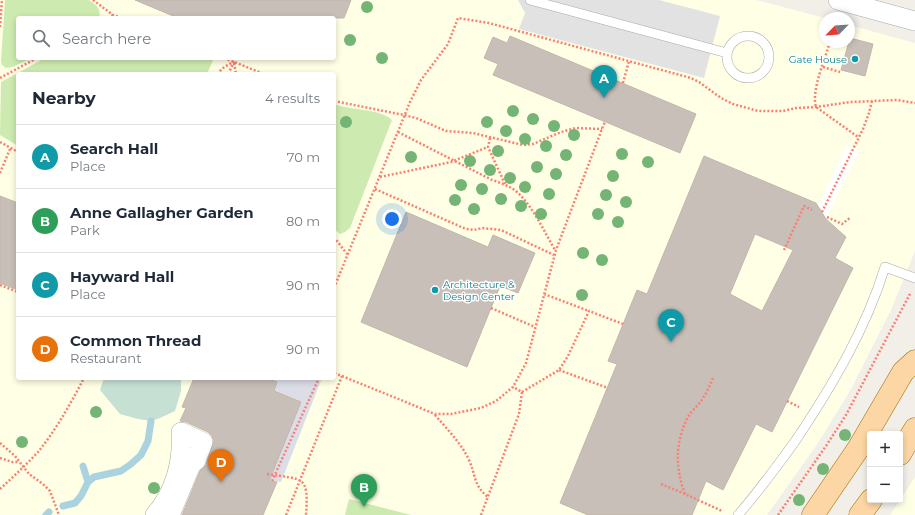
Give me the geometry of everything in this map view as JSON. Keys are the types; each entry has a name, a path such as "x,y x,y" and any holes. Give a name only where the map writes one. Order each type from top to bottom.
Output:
{"main road":[{"path":"812,515 858,449 903,372 915,361"},
{"path":"903,449 915,429"},
{"path":"860,515 869,503"}],"street":[{"path":"838,0 915,21"},
{"path":"155,515 167,498 176,477 181,456 181,432 203,442 196,461 193,460 170,515"}],"lane":[{"path":"530,0 727,53"},
{"path":"744,36 753,36 760,39 766,46 769,53 769,62 766,70 760,75 752,78 744,78 736,75 730,69 727,61 727,53 730,45 736,39 744,36"},
{"path":"738,515 781,462 813,415 847,358 879,287 885,267 914,283"}],"path":[{"path":"0,27 2,0"},
{"path":"93,0 116,16"},
{"path":"336,283 404,115 421,80 448,44 458,18 489,23 691,78 721,98 745,108 758,111 816,107 850,102 897,100 915,103"},
{"path":"828,48 815,91 814,100 816,107 858,138"},
{"path":"0,78 34,60"},
{"path":"231,60 259,72"},
{"path":"219,72 234,61"},
{"path":"229,72 234,61"},
{"path":"234,61 236,72"},
{"path":"623,83 629,61"},
{"path":"823,67 840,72"},
{"path":"336,101 416,118 446,131 472,133 516,144 529,145 561,132 576,128 602,129"},
{"path":"822,212 867,121 872,101"},
{"path":"336,374 435,414 451,414 481,408 496,401 513,387 526,363 554,255 605,122"},
{"path":"398,132 515,191 524,199 556,250"},
{"path":"490,138 488,146 505,185"},
{"path":"0,142 10,149 16,150"},
{"path":"380,177 455,161 488,146"},
{"path":"0,172 10,149"},
{"path":"375,189 466,229 474,230 482,228 501,230 554,255"},
{"path":"784,250 804,206 812,210"},
{"path":"827,217 842,224 851,217"},
{"path":"336,240 347,255"},
{"path":"778,515 846,415 914,283"},
{"path":"0,285 16,291"},
{"path":"544,294 623,324"},
{"path":"491,308 535,326"},
{"path":"522,392 559,370 568,356 589,311"},
{"path":"559,370 608,388"},
{"path":"286,515 342,376"},
{"path":"685,494 678,472 677,459 680,437 688,418 704,398 713,378"},
{"path":"0,489 23,468 53,432 83,380"},
{"path":"272,481 318,380"},
{"path":"513,387 522,392"},
{"path":"481,515 519,414 522,392"},
{"path":"787,401 801,408"},
{"path":"435,414 465,453 469,460 476,484 481,492 488,498"},
{"path":"0,442 29,474 50,491 59,515"},
{"path":"0,458 12,462 18,462"},
{"path":"267,474 300,479 305,484 307,497 306,515"},
{"path":"661,484 725,512"}],"shaded area":[{"path":"0,0 756,0 819,16 819,48 855,48 855,27 915,43 915,251 891,310 850,391 818,443 767,515 0,515"},
{"path":"518,0 659,0 720,16 704,78 519,29 525,13"},
{"path":"103,380 181,380 181,391 175,411 151,421 120,414 100,390"},
{"path":"272,380 321,380 281,482 265,480 301,402 274,391 277,382"},
{"path":"915,477 915,515 890,515 898,503 903,503 903,495"}],"green space":[{"path":"5,0 89,0 98,8 100,16 16,16 16,60 27,60 13,67 6,68 1,62"},
{"path":"41,60 213,60 208,72 19,72"},
{"path":"16,74 16,145 0,135 1,82"},
{"path":"336,105 381,114 392,120 350,228 340,234 336,231"},
{"path":"349,499 411,515 345,515"}],"pier":[{"path":"847,145 859,151 826,219 818,205"}],"building":[{"path":"135,0 351,0 344,18 336,18 336,16 173,16"},
{"path":"510,36 696,114 680,153 493,75 498,64 484,58 493,37 507,43"},
{"name":"Gate House","path":"855,39 873,44 865,76 841,70 847,48 855,48"},
{"path":"704,156 816,203 826,219 846,237 835,258 853,268 772,432 756,424 723,490 706,481 692,515 588,515 560,503 617,364 608,361 637,290 647,294","holes":["755,234 793,250 762,311 730,294"]},
{"path":"0,196 16,202 16,289 0,283"},
{"name":"Architecture & Design Center","path":"406,212 488,247 493,235 535,253 518,293 500,286 467,367 361,322"},
{"path":"193,380 272,380 277,382 274,391 301,402 269,481 277,482 263,515 182,515 200,471 206,465 214,441 208,432 186,422 180,421 186,408 182,407"}],"waterway":[{"path":"63,506 75,503 81,496 88,482 94,477 121,471 141,455 148,441 151,421"},
{"path":"83,466 88,482"},
{"path":"46,515 49,512"}],"place":[{"name":"Gate House","path":"855,59"},
{"name":"Search Hall","path":"604,98"},
{"name":"Architecture & Design Center","path":"435,290"},
{"name":"Hayward Hall","path":"671,342"},
{"name":"Common Thread","path":"221,482"},
{"name":"Anne Gallagher Garden","path":"364,507"}]}
